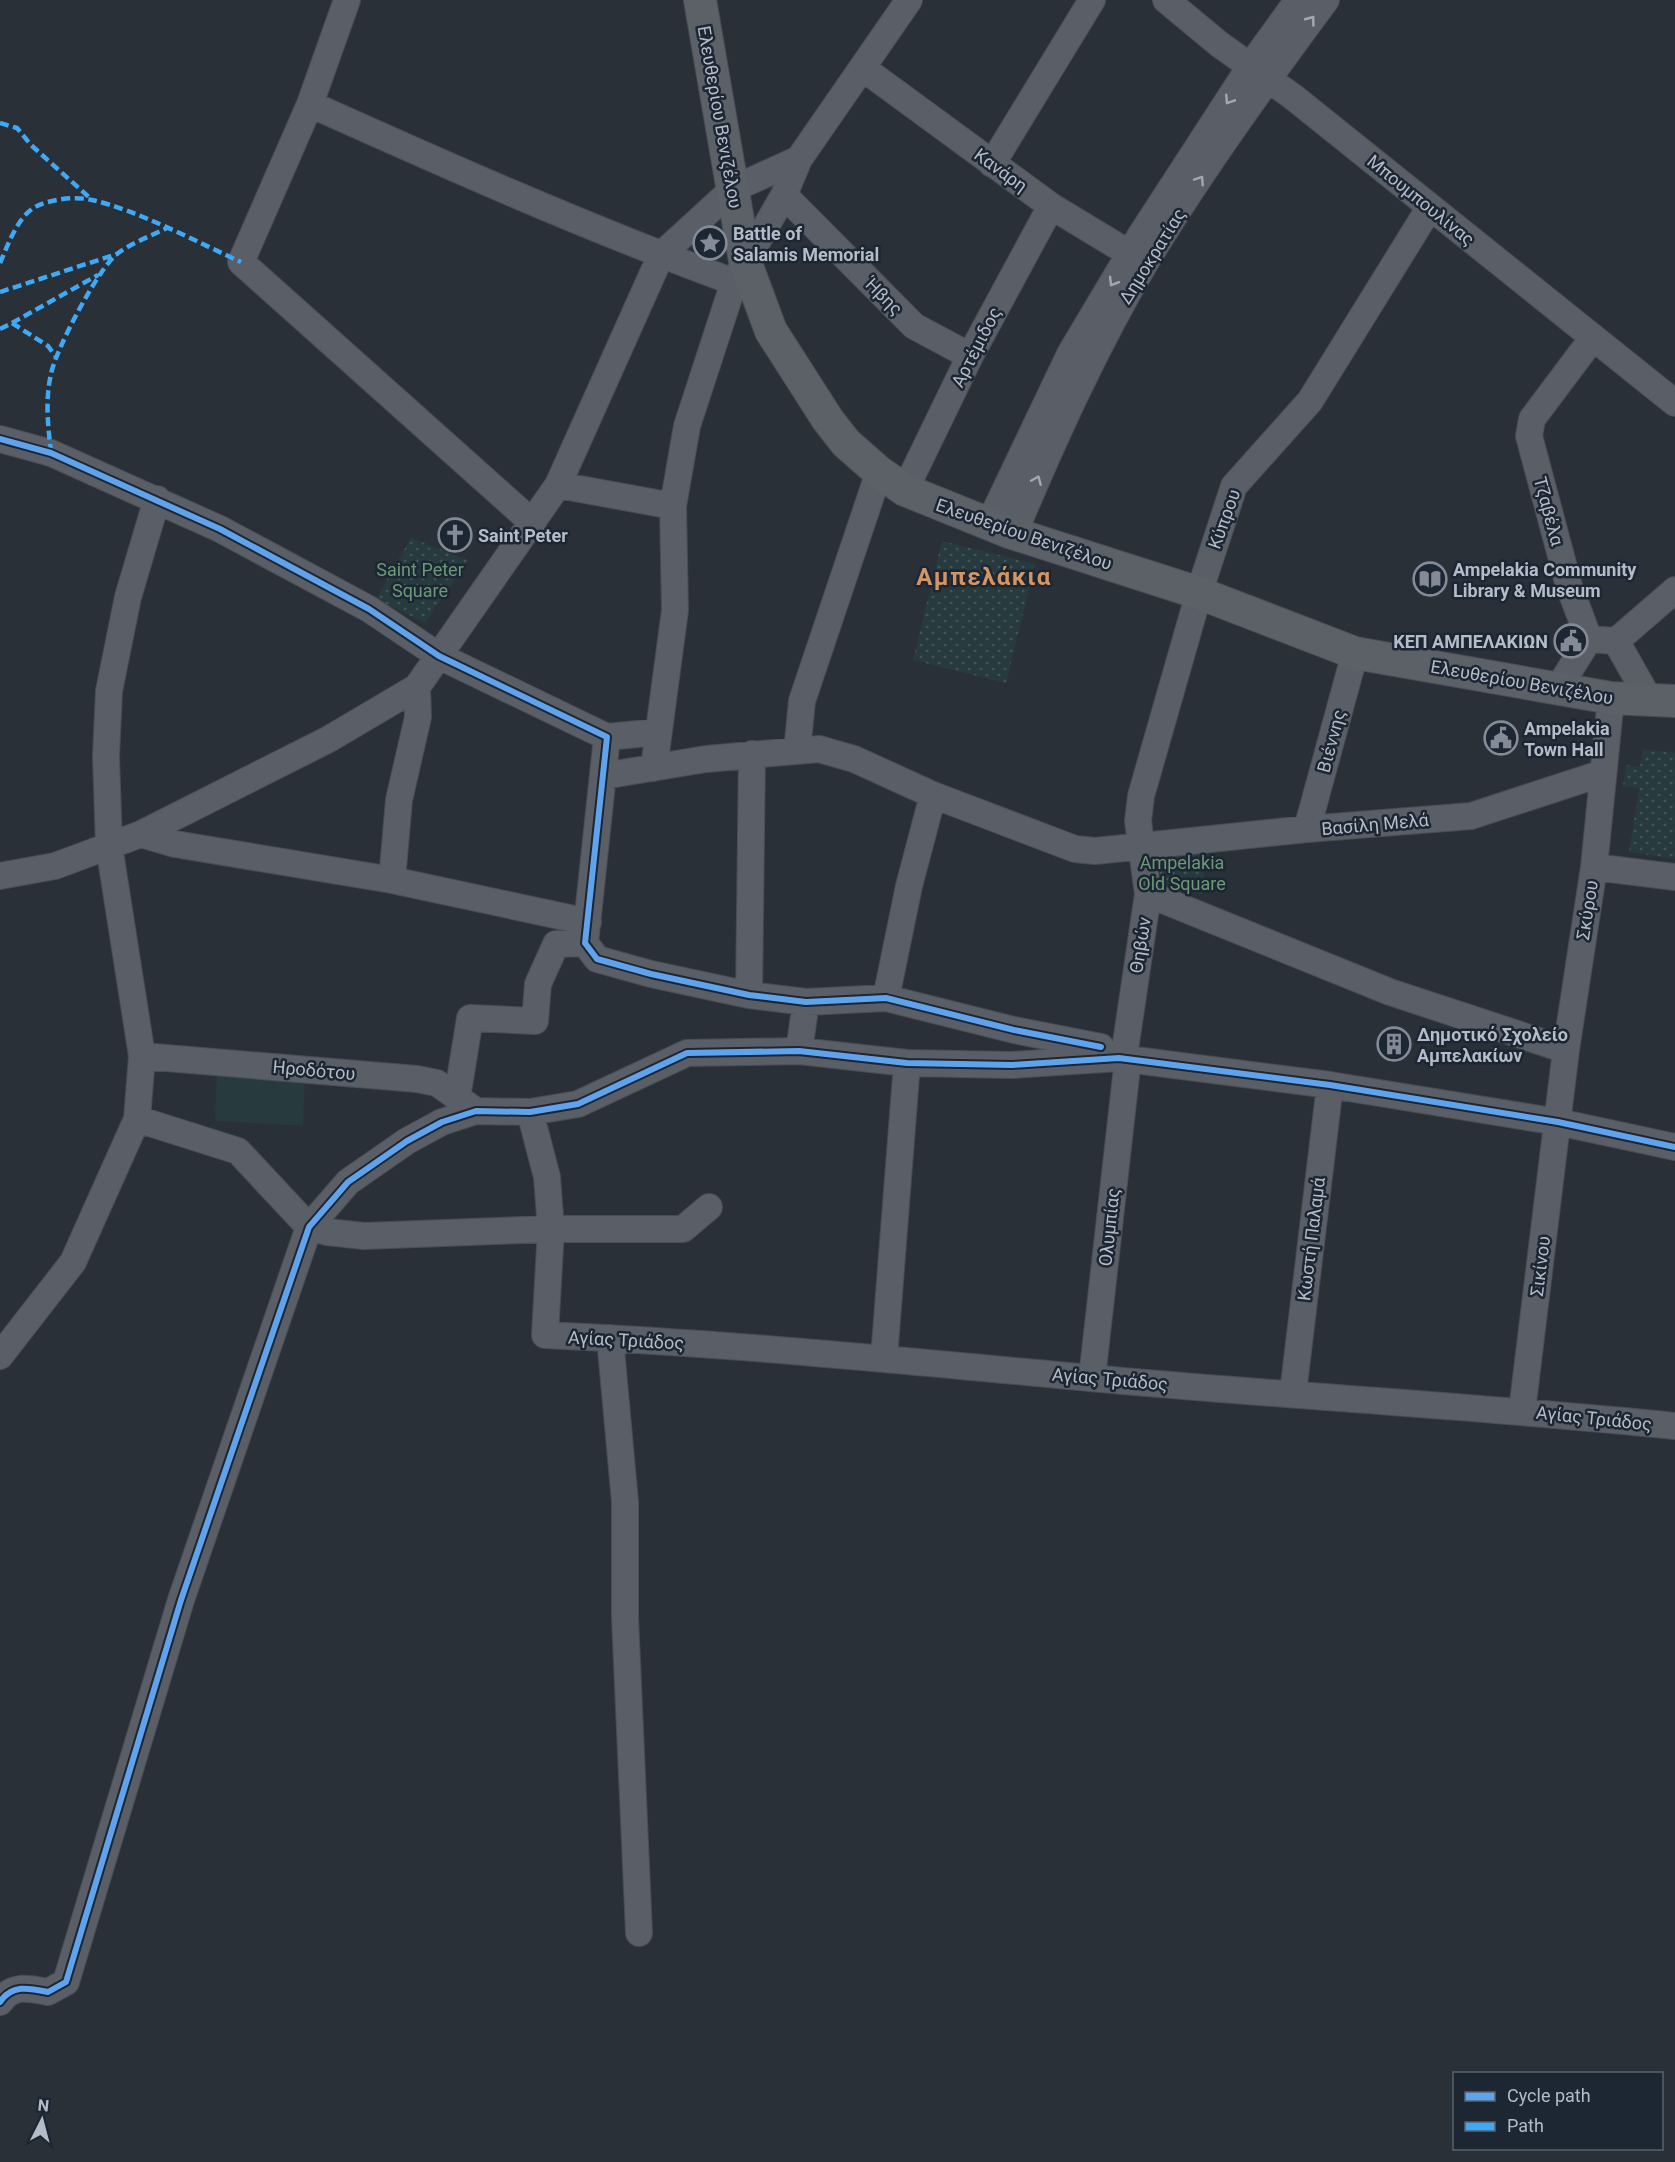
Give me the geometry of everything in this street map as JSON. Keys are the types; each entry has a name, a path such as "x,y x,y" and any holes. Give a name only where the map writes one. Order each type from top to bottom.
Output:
{"main road":[{"name":"Ελευθερίου Βενιζέλου","path":"700,0 733,189 739,271 771,331 828,420 846,443 879,472 905,490 1001,529 1199,593 1355,653 1557,690 1611,698 1663,701"}],"street":[{"path":"348,0 310,104 241,262 533,523"},
{"path":"654,768 675,610 673,506 687,426 739,271 784,195 799,159 864,69 909,0"},
{"path":"992,164 1092,0"},
{"name":"Μπουμπουλίνας","path":"1166,0 1219,45 1260,71 1592,339 1675,403"},
{"name":"Δημοκρατίας","path":"1001,529 1070,354 1138,258 1260,71 1298,0"},
{"name":"Δημοκρατίας","path":"1260,71 1326,0"},
{"name":"Κανάρη","path":"864,69 1051,206 1138,258"},
{"path":"310,104 470,176 661,255 739,271"},
{"path":"0,876 55,866 141,834 329,738 417,687 558,485 661,255 733,189 799,159"},
{"name":"Ήβης","path":"784,195 914,326 970,356"},
{"name":"Αρτέμιδος","path":"905,490 970,356 1051,206"},
{"name":"Κύπρου","path":"1142,846 1138,821 1142,796 1199,593 1234,486 1310,401 1430,207"},
{"name":"Τζαβέλα","path":"1589,639 1569,586 1529,436 1532,419 1592,339"},
{"path":"0,439 51,453 220,529 369,609 439,656 607,737 658,732"},
{"path":"797,751 802,701 879,472"},
{"path":"558,485 673,506"},
{"path":"0,1356 73,1262 137,1119 142,1056 109,846 106,756 109,692 128,597 157,499"},
{"path":"1557,690 1589,639 1616,641 1675,590"},
{"path":"1616,641 1663,701"},
{"name":"Βιέννης","path":"1307,829 1355,653"},
{"path":"392,880 399,800 418,717 417,687"},
{"name":"Σκύρου","path":"1558,1122 1566,1050 1594,867 1611,698"},
{"path":"607,737 586,932 597,959 651,974 749,995 806,1002 886,998 1014,1030 1012,1065"},
{"name":"Βασίλη Μελά","path":"603,776 752,754 819,749 854,759 933,795 1075,849 1095,851 1307,829 1471,816 1603,773"},
{"path":"749,995 752,754"},
{"path":"886,998 909,886 933,795"},
{"path":"141,834 175,844 392,880 586,932"},
{"name":"Θηβών","path":"1014,1030 1113,1045 1148,894 1142,846"},
{"path":"1594,867 1675,877"},
{"path":"1148,894 1390,992 1566,1050"},
{"path":"467,1105 470,1018 535,1021 538,984 556,944 586,932"},
{"path":"800,1051 806,1002"},
{"path":"0,2002 5,1994 15,1989 27,1988 48,1992 66,1982 181,1600 309,1227 348,1182 407,1141 467,1105 530,1112 578,1104 687,1053 800,1051 907,1063 1012,1065 1119,1058 1330,1085 1558,1122 1675,1147"},
{"name":"Ηροδότου","path":"142,1056 417,1079 436,1083 467,1105"},
{"path":"884,1358 907,1063"},
{"name":"Ολυμπίας","path":"1092,1378 1126,1076"},
{"name":"Κωστή Παλαμά","path":"1293,1393 1330,1085"},
{"path":"530,1112 547,1177 551,1229"},
{"path":"137,1119 238,1151 309,1227 327,1232 364,1236 551,1229 683,1229 709,1207"},
{"name":"Σικίνου","path":"1522,1410 1558,1122"},
{"name":"Αγίας Τριάδος","path":"551,1229 545,1335 884,1358 1092,1378 1522,1410 1675,1426"},
{"path":"610,1338 626,1502 625,1617 639,1933"}],"green space":[{"name":"Saint Peter Square","path":"411,538 468,560 425,623 376,599"},
{"path":"942,541 1035,564 1006,683 913,660"},
{"path":"1643,749 1675,753 1675,859 1629,852 1639,789 1623,786 1626,765 1640,767"},
{"name":"Ampelakia Old Square","path":"1162,851 1206,856 1202,894 1158,889"},
{"path":"217,1069 305,1074 303,1126 215,1121"}],"marked path":[{"path":"0,123 17,128 31,145 91,199"},
{"path":"0,263 14,231 30,210 50,202 72,198 92,200 128,211 241,262"},
{"path":"51,453 48,413 49,384 54,363 69,329 109,262 128,246 167,228"},
{"path":"0,292 117,254"},
{"path":"12,323 98,275"},
{"path":"0,329 12,323 48,346 56,357"}],"cycle path":[{"path":"0,439 51,453 220,529 369,609 439,656 607,737 585,943 597,959 651,974 749,995 806,1002 886,998 1014,1030 1101,1047"},
{"path":"0,2002 15,1990 48,1992 66,1982 181,1600 309,1227 348,1182 407,1141 442,1122 476,1111 530,1112 578,1104 687,1053 799,1051 907,1063 1012,1065 1119,1058 1330,1085 1558,1122 1675,1147"}],"place":[{"name":"Battle of Salamis Memorial","path":"710,243"},
{"name":"Saint Peter","path":"455,535"},
{"name":"Ampelakia Community Library & Museum","path":"1430,579"},
{"name":"ΚΕΠ ΑΜΠΕΛΑΚΙΩΝ","path":"1571,641"},
{"name":"Ampelakia Town Hall","path":"1501,738"},
{"name":"Δημοτικό Σχολείο Αμπελακίων","path":"1394,1044"}],"district":[{"name":"Αμπελάκια","path":"984,577"}]}
